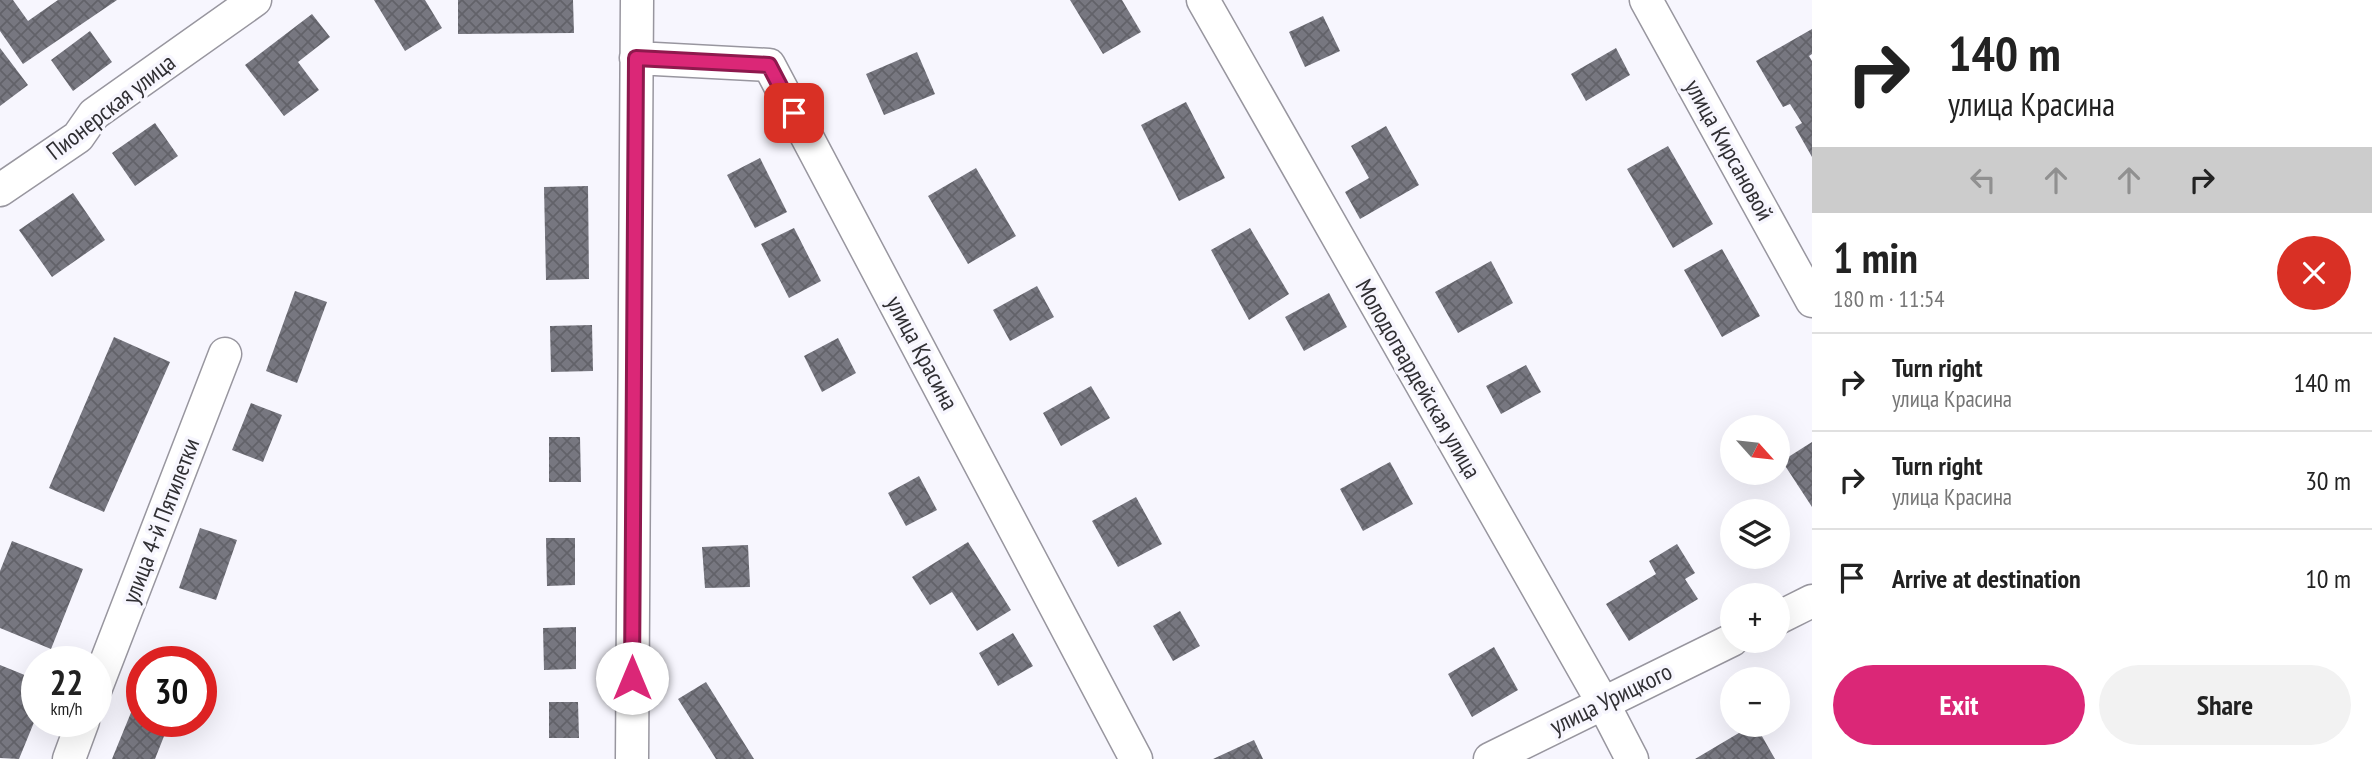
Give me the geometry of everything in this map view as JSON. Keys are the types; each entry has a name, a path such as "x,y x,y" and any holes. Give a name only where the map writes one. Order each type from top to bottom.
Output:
{"street":[{"name":"Пионерская улица","path":"0,190 78,137 94,114 255,0"},
{"path":"632,759 637,0"},
{"name":"Молодогвардейская улица","path":"1203,0 1603,703 1632,759"},
{"name":"улица Кирсановой","path":"1646,0 1812,300"},
{"name":"улица Красина","path":"636,58 769,65 1136,759"},
{"name":"улица 4-й Пятилетки","path":"112,647 225,354"},
{"path":"1790,612 1812,601"},
{"name":"улица Урицкого","path":"1490,759 1720,646"},
{"path":"69,759 77,737"}],"building":[{"path":"0,0 13,0 28,21 58,0 117,0 23,64 0,31"},
{"path":"374,0 425,0 442,28 405,51"},
{"path":"458,0 573,0 574,33 458,34"},
{"path":"1070,0 1122,0 1141,32 1103,54"},
{"path":"312,14 330,37 298,62 319,90 284,116 245,65"},
{"path":"1323,16 1340,51 1305,67 1289,32"},
{"path":"1812,29 1812,54 1809,56 1812,61 1812,157 1795,127 1802,123 1790,104 1783,107 1756,61"},
{"path":"90,31 112,62 73,91 51,60"},
{"path":"0,48 28,85 0,106"},
{"path":"1616,48 1630,75 1586,101 1571,74"},
{"path":"917,52 935,94 884,115 866,74"},
{"path":"1186,102 1225,178 1179,201 1141,125"},
{"path":"155,123 178,156 135,186 112,153"},
{"path":"1386,126 1419,185 1360,219 1345,192 1369,178 1351,146"},
{"path":"1668,146 1713,224 1673,248 1627,169"},
{"path":"760,158 787,212 755,228 727,175"},
{"path":"976,168 1016,236 968,264 928,196"},
{"path":"588,186 589,279 546,280 544,187"},
{"path":"73,193 105,240 52,277 19,230"},
{"path":"794,228 821,281 789,298 761,244"},
{"path":"1250,228 1289,294 1249,320 1211,250"},
{"path":"1722,249 1760,316 1722,337 1684,270"},
{"path":"1491,261 1513,303 1458,333 1435,292"},
{"path":"1037,286 1054,317 1010,341 993,310"},
{"path":"295,291 327,302 297,383 266,371"},
{"path":"1329,293 1347,327 1304,351 1285,317"},
{"path":"592,325 593,371 551,372 550,326"},
{"path":"114,337 170,362 104,512 49,488"},
{"path":"838,338 856,373 822,392 804,356"},
{"path":"1526,365 1541,392 1501,414 1486,386"},
{"path":"1091,386 1110,418 1061,446 1043,413"},
{"path":"251,403 282,415 263,462 232,450"},
{"path":"549,437 580,437 581,482 549,482"},
{"path":"1812,442 1812,507 1790,473 1790,456"},
{"path":"1390,462 1413,504 1363,531 1340,489"},
{"path":"919,476 937,510 906,526 888,493"},
{"path":"1136,497 1162,544 1118,567 1092,521"},
{"path":"200,528 237,540 216,600 179,588"},
{"path":"546,538 575,538 575,585 547,586"},
{"path":"12,541 83,569 52,646 44,646 0,628 0,571"},
{"path":"968,542 1011,610 977,631 952,592 930,605 912,577"},
{"path":"1677,544 1695,573 1685,579 1698,599 1629,641 1606,604 1656,574 1649,561"},
{"path":"748,545 750,587 705,588 702,547"},
{"path":"1180,611 1200,646 1173,661 1153,626"},
{"path":"576,627 576,669 544,670 543,628"},
{"path":"1013,633 1033,666 998,686 979,653"},
{"path":"1494,647 1518,690 1472,717 1448,674"},
{"path":"0,665 21,674 21,737 28,737 19,759 0,758"},
{"path":"706,682 754,759 716,759 678,699"},
{"path":"549,702 578,702 579,738 549,738"},
{"path":"126,725 126,737 164,737 155,759 112,759"},
{"path":"1732,737 1762,737 1775,759 1695,759"},
{"path":"1254,740 1263,759 1213,759"}],"route":[{"path":"632,678 636,58 769,65 794,113"}]}
